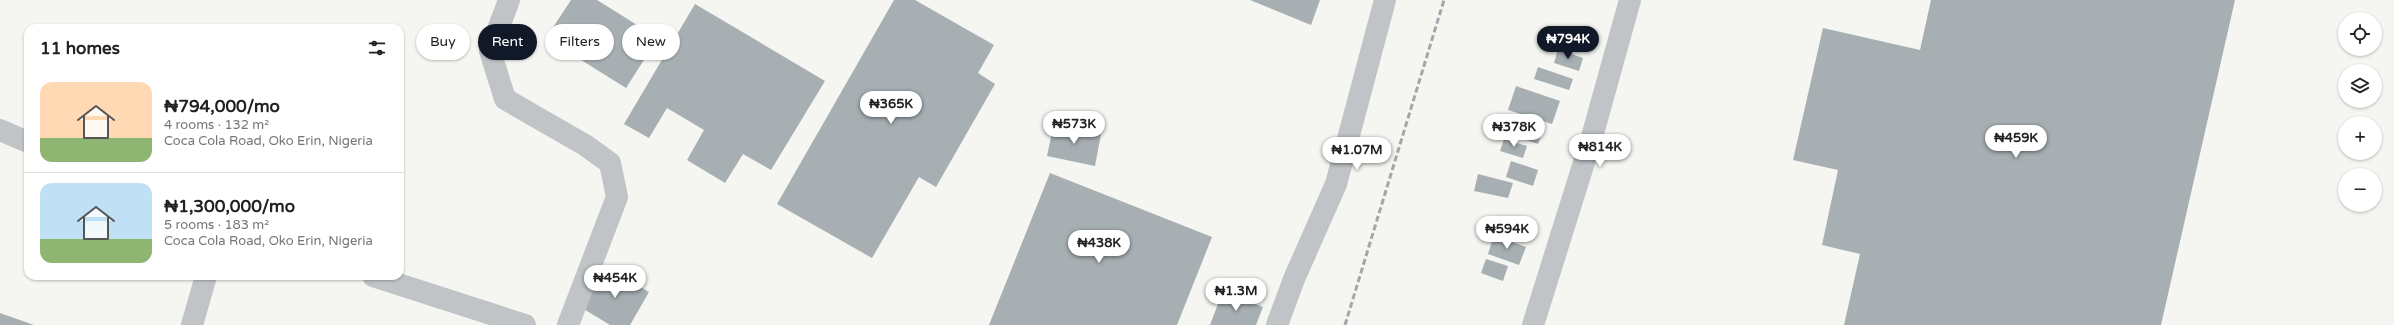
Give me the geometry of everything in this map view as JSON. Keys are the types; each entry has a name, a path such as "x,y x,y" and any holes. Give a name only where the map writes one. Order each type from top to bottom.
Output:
{"street":[{"path":"509,0 490,51 505,99 585,146 610,163 617,197 568,325"},
{"path":"1277,325 1294,279 1336,184 1385,0"},
{"path":"1533,325 1592,137 1630,0"},
{"path":"0,130 24,140"},
{"path":"192,325 205,280"},
{"path":"385,280 525,325"}],"building":[{"path":"571,0 597,0 636,24 622,24 622,60 644,60 626,88 581,60 614,60 614,24 555,24"},
{"path":"894,0 915,0 994,45 978,73 995,84 936,187 919,177 872,258 777,204"},
{"path":"1250,0 1320,0 1311,25"},
{"path":"1931,0 2235,0 2161,325 1844,325 1860,254 1822,245 1838,170 1793,160 1823,28 1920,50"},
{"path":"695,4 825,81 771,170 743,154 725,183 687,160 704,130 667,108 649,138 624,124 662,60 680,60 680,29"},
{"path":"1558,49 1583,58 1579,71 1554,63"},
{"path":"1538,67 1573,79 1569,90 1534,79"},
{"path":"1516,86 1560,101 1552,124 1508,110"},
{"path":"1502,114 1544,128 1538,144 1497,130"},
{"path":"1054,123 1101,134 1095,166 1047,156"},
{"path":"1504,139 1527,146 1523,158 1500,151"},
{"path":"1511,161 1538,170 1533,186 1506,177"},
{"path":"1050,173 1212,237 1177,325 989,325"},
{"path":"1478,174 1513,183 1508,198 1474,191"},
{"path":"1494,235 1526,247 1519,265 1488,254"},
{"path":"1486,259 1508,266 1503,281 1481,273"},
{"path":"606,267 649,292 630,325 610,325 582,308"},
{"path":"1223,291 1263,307 1256,325 1210,325"},
{"path":"0,313 34,325 0,325"}],"railway":[{"path":"1345,325 1444,0"}]}
